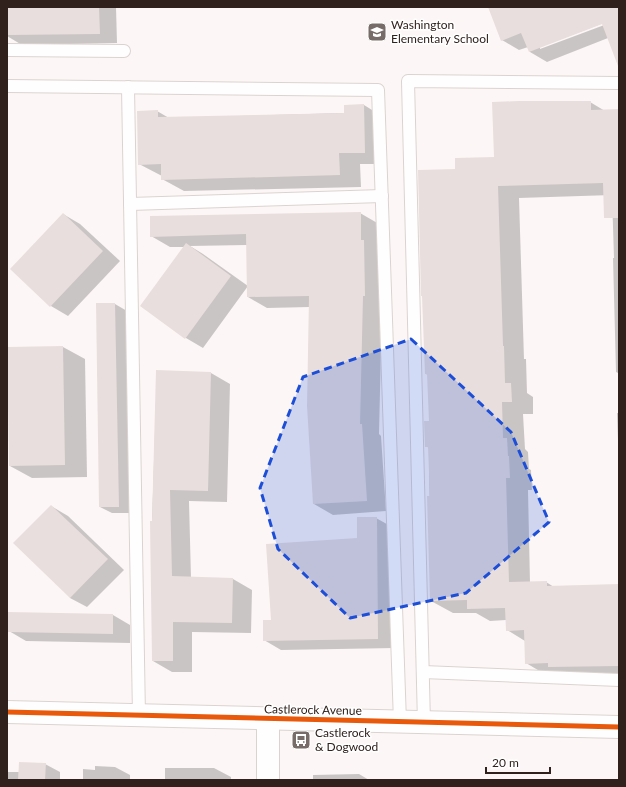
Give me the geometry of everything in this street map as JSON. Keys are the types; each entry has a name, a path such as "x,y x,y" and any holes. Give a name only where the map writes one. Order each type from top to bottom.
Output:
{"street":[{"name":"Castlerock Avenue","path":"7,712 619,728"},
{"path":"268,719 268,780"}],"lane":[{"path":"7,50 124,51"},
{"path":"424,723 408,81 619,83"},
{"path":"7,86 378,90 400,722"},
{"path":"128,87 140,716"},
{"path":"130,204 382,196"},
{"path":"423,672 619,680"}],"highlighted area":[{"path":"411,339 511,432 549,522 466,593 350,618 278,549 260,488 303,377"}],"building":[{"path":"7,7 99,7 100,34 7,35"},
{"path":"488,7 619,7 619,65 618,66 602,24 529,52 521,33 501,41"},
{"path":"591,101 591,110 619,109 619,218 604,218 603,183 498,186 505,383 511,383 512,402 502,402 503,438 507,438 510,478 506,478 509,582 547,581 547,586 619,584 619,666 548,667 548,663 525,664 524,630 506,631 505,608 467,609 467,600 430,601 427,496 430,496 428,447 425,447 424,421 429,421 421,296 418,170 455,169 455,158 494,157 492,102"},
{"path":"364,104 365,153 339,153 340,175 161,180 161,164 138,165 137,111 158,110 158,117 344,113 344,105"},
{"path":"361,212 361,240 364,240 365,296 363,296 360,424 362,424 367,501 313,504 307,406 309,296 247,297 246,234 150,237 150,216"},
{"path":"63,213 103,251 50,307 10,269"},
{"path":"186,243 231,276 185,339 140,306"},
{"path":"96,303 115,303 119,507 99,507"},
{"path":"63,346 65,465 9,466 7,347"},
{"path":"156,370 211,372 208,491 170,490 172,576 233,578 232,623 173,622 173,661 152,661 150,521 152,521"},
{"path":"51,505 108,559 70,598 13,543"},
{"path":"357,517 377,517 378,639 263,641 263,620 271,620 266,544 357,538"},
{"path":"8,612 113,614 113,634 8,632"},
{"path":"19,762 46,763 45,780 18,780"}],"cycle path":[{"path":"7,712 619,727"}],"place":[{"name":"Washington Elementary School","path":"377,32"},
{"name":"Castlerock & Dogwood","path":"301,740"}]}
